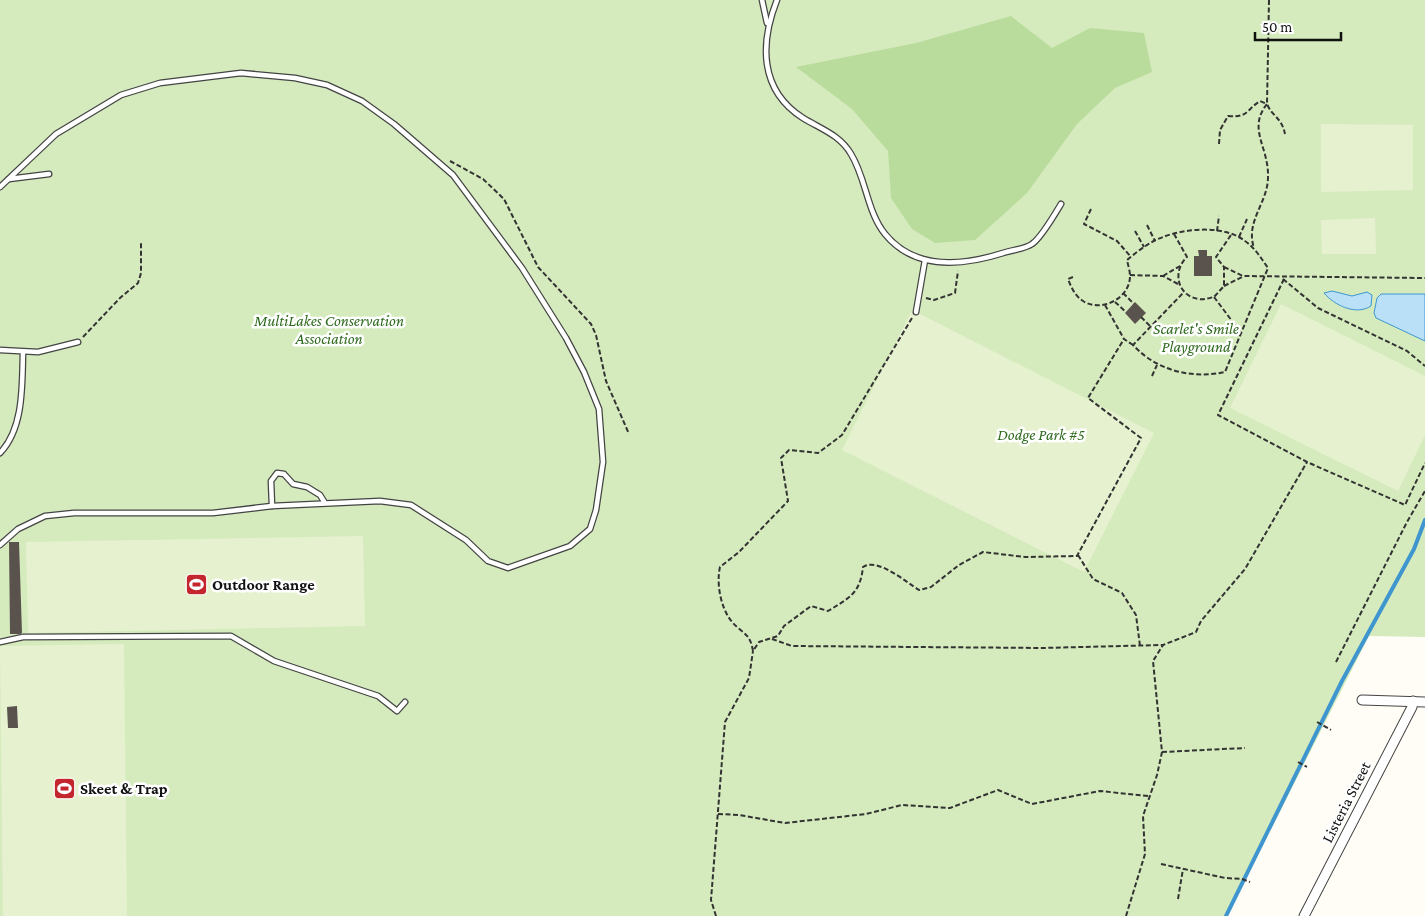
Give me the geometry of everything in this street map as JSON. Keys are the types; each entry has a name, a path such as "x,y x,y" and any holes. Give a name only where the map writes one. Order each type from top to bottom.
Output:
{"street":[{"path":"1362,700 1425,702"},
{"name":"Listeria Street","path":"1304,916 1412,707 1413,701"}],"lane":[{"path":"762,0 768,24"},
{"path":"777,0 768,24 765,46 767,70 781,96 802,117 831,133 851,153 862,176 872,209 884,233 905,252 925,260 959,264 977,261 1033,244 1062,204"},
{"path":"0,187 56,134 121,95 160,83 241,73 294,78 319,83 362,101 394,124 453,175 522,268 584,372 600,409 603,462 596,510 590,529 570,546 508,568 488,562 466,540 411,505 380,501 272,506 214,513 74,513 45,516 18,530 0,545"},
{"path":"8,180 49,174"},
{"path":"916,312 925,260"},
{"path":"0,350 38,352 78,342"},
{"path":"0,453 9,444 19,413 23,352"},
{"path":"272,506 271,481 277,473 284,474 293,484 306,487 320,495 325,503"},
{"path":"0,642 23,637 231,636 274,661 378,696 397,711 405,702"}],"path":[{"path":"1269,0 1266,104 1269,110 1283,122 1285,134"},
{"path":"1219,144 1220,130 1228,116 1237,117 1247,114 1260,101 1266,104"},
{"path":"1255,250 1250,236 1268,179 1267,158 1256,127 1259,114 1266,104"},
{"path":"442,158 460,166 492,186 504,199 538,267 591,324 596,335 606,380 629,434"},
{"path":"1091,209 1084,224 1118,240 1131,257"},
{"path":"1217,231 1219,216"},
{"path":"1239,237 1247,220"},
{"path":"1147,225 1155,241"},
{"path":"1073,277 1068,278 1077,297 1089,304 1105,305 1115,302 1129,284 1130,275 1127,260 1155,241 1174,234 1200,230 1217,231 1239,237 1255,250 1268,268 1225,372 1195,376 1158,365 1142,355 1124,339 1105,305"},
{"path":"1135,231 1144,247"},
{"path":"1163,276 1180,266 1187,257 1174,234"},
{"path":"1231,234 1216,257 1224,267 1243,276"},
{"path":"78,342 120,298 138,283 141,274 141,241"},
{"path":"919,296 934,300 955,293 959,264"},
{"path":"1180,266 1179,284 1184,292 1192,298 1201,300 1214,297 1224,286 1243,276 1425,278"},
{"path":"1224,267 1224,286"},
{"path":"1130,275 1163,276 1179,284"},
{"path":"1281,277 1318,308 1407,352 1425,366"},
{"path":"1284,279 1218,415 1307,462 1405,505 1425,463"},
{"path":"1133,345 1184,292"},
{"path":"1123,293 1134,304"},
{"path":"1214,297 1241,333"},
{"path":"1115,302 1126,312"},
{"path":"716,916 711,900 725,722 749,678 753,651 751,638 734,624 724,611 720,566 739,552 788,501 782,458 789,450 818,453 840,437 916,312"},
{"path":"1141,317 1151,326"},
{"path":"1078,555 1141,438 1088,398 1124,339"},
{"path":"1152,376 1158,365"},
{"path":"772,639 792,646 1060,648 1163,645 1196,632 1201,621 1245,569 1307,462"},
{"path":"1336,662 1407,522 1425,491"},
{"path":"753,651 759,642 778,636 784,626 811,606 828,611 857,592 862,580 863,568 866,564 873,564 896,575 919,590 931,587 959,565 983,552 1025,557 1078,555"},
{"path":"1078,555 1093,579 1122,593 1136,615 1140,646"},
{"path":"1126,916 1146,854 1142,820 1148,796 1157,775 1162,752 1152,670 1153,661 1163,645"},
{"path":"1317,722 1331,730"},
{"path":"1162,752 1244,748"},
{"path":"1298,762 1307,767"},
{"path":"718,814 739,815 785,824 866,814 902,804 950,808 998,790 1032,804 1100,791 1148,796"},
{"path":"1161,864 1250,882"},
{"path":"1178,899 1183,869"}],"green space":[{"path":"0,0 1425,0 1425,637 1369,636 1227,916 0,916"},
{"path":"1011,16 1052,48 1090,28 1144,33 1152,72 1115,88 1077,124 1027,193 975,240 935,243 912,229 891,198 888,151 852,109 796,67 916,43"},
{"path":"1321,124 1413,125 1413,190 1321,192"},
{"path":"1375,218 1376,254 1322,254 1321,220"},
{"path":"1281,304 1425,376 1425,435 1398,491 1230,408"},
{"name":"Dodge Park #5","path":"912,310 1154,433 1084,572 842,450"},
{"name":"Outdoor Range","path":"363,536 365,626 28,633 26,542"},
{"name":"Skeet & Trap","path":"124,644 127,916 3,916 0,646"}],"water":[{"path":"1332,291 1352,296 1367,292 1372,295 1371,306 1359,310 1346,308 1333,302 1324,293"},
{"path":"1381,294 1425,294 1425,341 1376,318 1374,313 1377,298"}],"building":[{"path":"1198,250 1207,250 1207,256 1212,256 1212,276 1194,276 1194,256 1199,256"},
{"path":"1135,302 1146,313 1135,324 1125,313"},
{"path":"9,542 19,542 22,633 20,634 10,634"},
{"path":"17,706 18,728 8,728 7,707"}],"waterway":[{"path":"1226,916 1342,681 1414,549 1425,520"}],"place":[{"name":"Outdoor Range","path":"196,584"},
{"name":"Skeet & Trap","path":"64,788"}],"park label":[{"name":"MultiLakes Conservation Association","path":"329,329"},
{"name":"Scarlet's Smile Playground","path":"1196,337"}]}
